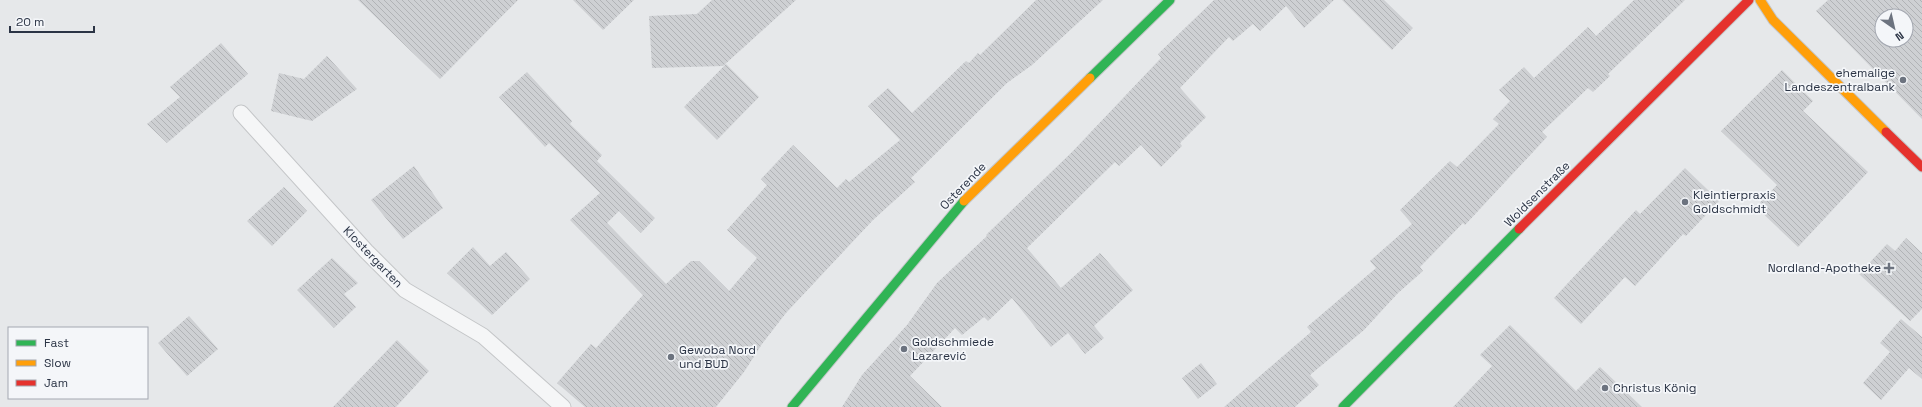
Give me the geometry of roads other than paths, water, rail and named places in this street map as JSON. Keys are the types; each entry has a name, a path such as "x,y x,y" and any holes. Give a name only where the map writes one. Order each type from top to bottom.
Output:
{"main road":[{"name":"Osterende","path":"792,407 961,204 1170,0"},
{"name":"Woldsenstraße","path":"1343,407 1468,279 1749,0"},
{"path":"1760,0 1773,20 1831,79 1922,167"}],"lane":[{"name":"Klostergarten","path":"241,113 366,251 405,290 483,336 563,407"}],"place":[{"name":"ehemalige Landeszentralbank","path":"1903,80"},
{"name":"Kleintierpraxis Goldschmidt","path":"1685,202"},
{"name":"Nordland-Apotheke","path":"1889,268"},
{"name":"Goldschmiede Lazarević","path":"904,349"},
{"name":"Gewoba Nord und BUD","path":"671,357"},
{"name":"Christus König","path":"1605,388"}]}
